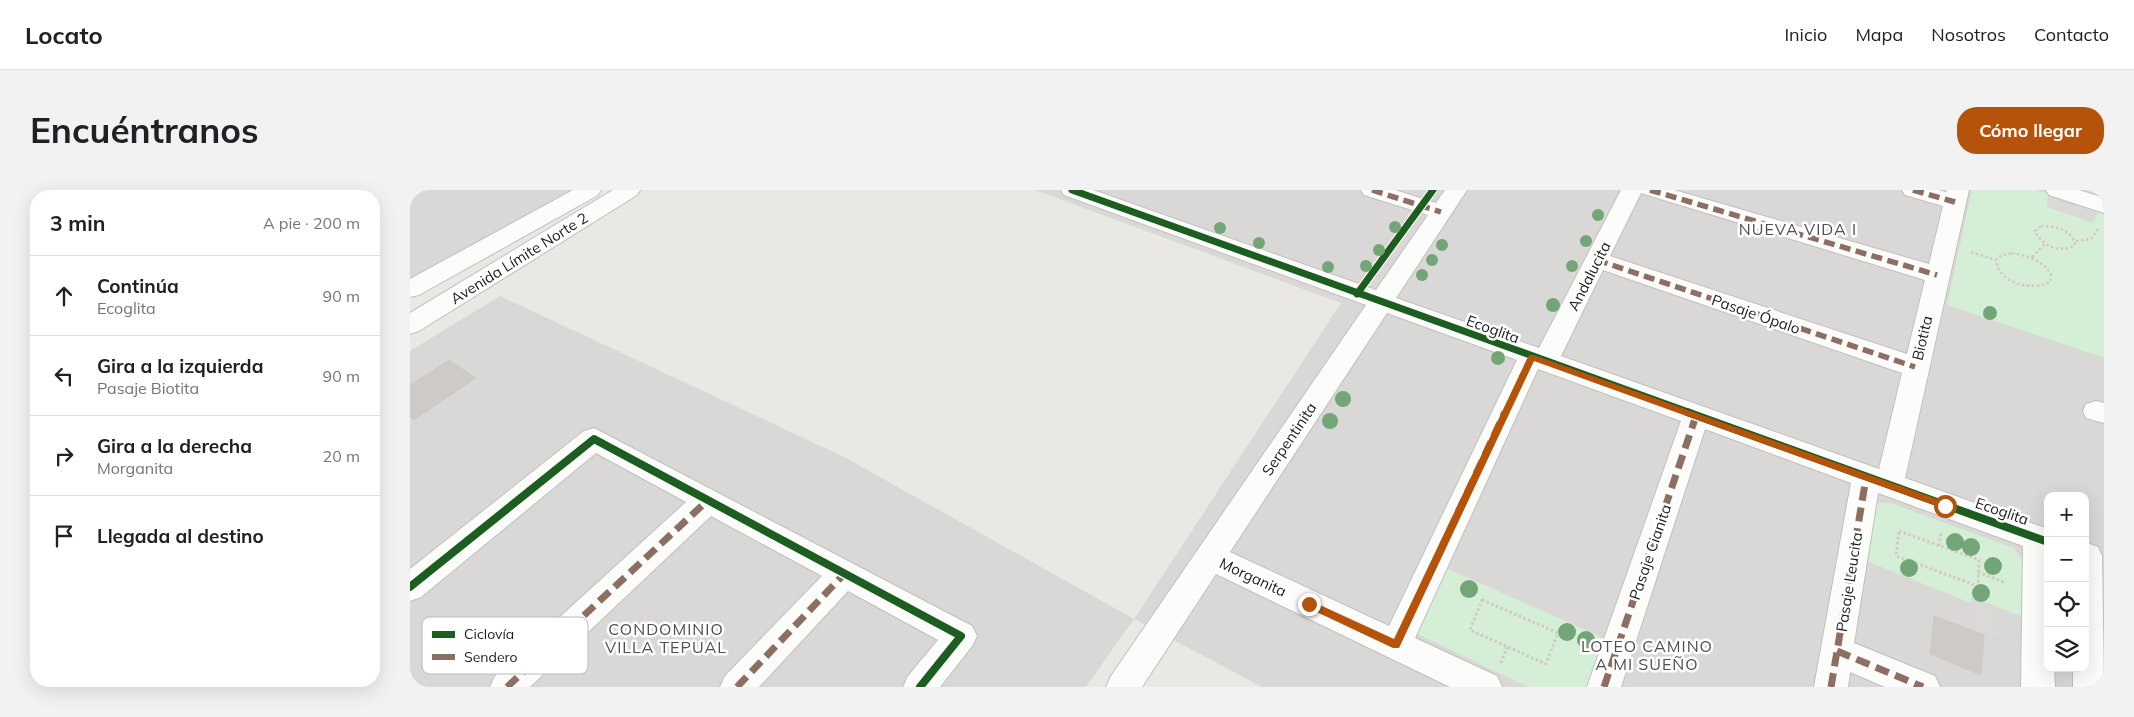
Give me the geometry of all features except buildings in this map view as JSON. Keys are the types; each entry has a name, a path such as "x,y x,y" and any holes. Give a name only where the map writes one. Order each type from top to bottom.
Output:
{"street":[{"path":"410,289 590,190"},
{"name":"Avenida Límite Norte 2","path":"410,325 629,190"},
{"name":"Ecoglita","path":"1072,190 1538,360 2043,540"},
{"path":"1372,190 1441,212"},
{"name":"Serpentinita","path":"1122,687 1456,190"},
{"name":"Andalucita","path":"1396,645 1538,360 1597,260 1632,190"},
{"path":"1650,190 1937,275"},
{"path":"1913,190 1957,196"},
{"path":"2057,190 2103,214"},
{"name":"Biotita","path":"1878,482 1915,367 1957,196"},
{"name":"Pasaje Ópalo","path":"1597,260 1915,367"},
{"name":"Pasaje Cianita","path":"1604,687 1696,416"},
{"path":"410,587 594,439 961,636 920,687"},
{"name":"Pasaje Leucita","path":"1831,687 1837,651 1878,482"},
{"path":"582,617 708,500"},
{"path":"2038,687 2043,540"},
{"name":"Morganita","path":"1210,557 1484,687"},
{"path":"2090,687 2092,557"},
{"path":"737,687 845,573"},
{"path":"1837,651 1922,687"},
{"path":"507,687 521,674"}],"path":[{"path":"2076,241 2094,238 2103,214"},
{"path":"2041,226 2062,229 2076,241 2076,245 2067,249 2045,244 2040,240 2035,231 2041,226"},
{"path":"2032,258 2045,244"},
{"path":"2007,253 2032,258 2044,265 2051,274 2050,282 2046,285 2019,284 2006,277 1996,264 1998,257 2007,253"},
{"path":"1939,546 1941,526"},
{"path":"1899,531 1979,560 1978,572 1978,586 1896,556 1899,531"},
{"path":"1978,572 2006,583"},
{"path":"1482,600 1558,633 1546,664 1470,630 1482,600"}],"shaded area":[{"path":"410,190 578,190 410,285"},
{"path":"1035,190 2104,190 2104,687 1262,687 1134,619 1341,303"},
{"path":"2048,194 2098,210 2094,223 2047,207"},
{"path":"500,296 844,457 1134,619 1086,687 410,687 410,351"},
{"path":"1972,597 1999,607 1998,636 1970,626"}],"green space":[{"path":"1972,190 2036,190 2104,212 2104,358 1947,305"},
{"path":"1878,503 1890,503 2014,548 2022,560 2023,617 1972,597 1971,603 1864,560 1873,506"},
{"path":"1446,568 1601,637 1603,642 1588,687 1528,687 1413,632"}],"marked path":[{"path":"1372,190 1441,212"},
{"path":"1650,190 1937,275"},
{"path":"1913,190 1955,202"},
{"path":"1597,260 1915,367"},
{"path":"1396,645 1531,357"},
{"path":"1604,687 1696,416"},
{"path":"1831,687 1866,478"},
{"path":"582,617 708,500"},
{"path":"737,687 845,573"},
{"path":"1837,651 1923,687"},
{"path":"507,687 521,674"}],"cycle path":[{"path":"1072,190 2044,541"},
{"path":"1357,294 1433,190"},
{"path":"410,587 594,439 961,636 920,687"}],"district":[{"name":"NUEVA VIDA I","path":"1798,229"},
{"name":"CONDOMINIO VILLA TEPUAL","path":"666,638"},
{"name":"LOTEO CAMINO A MI SUEÑO","path":"1647,655"}],"route":[{"path":"1309,604 1396,645 1532,357 1945,506"}]}
